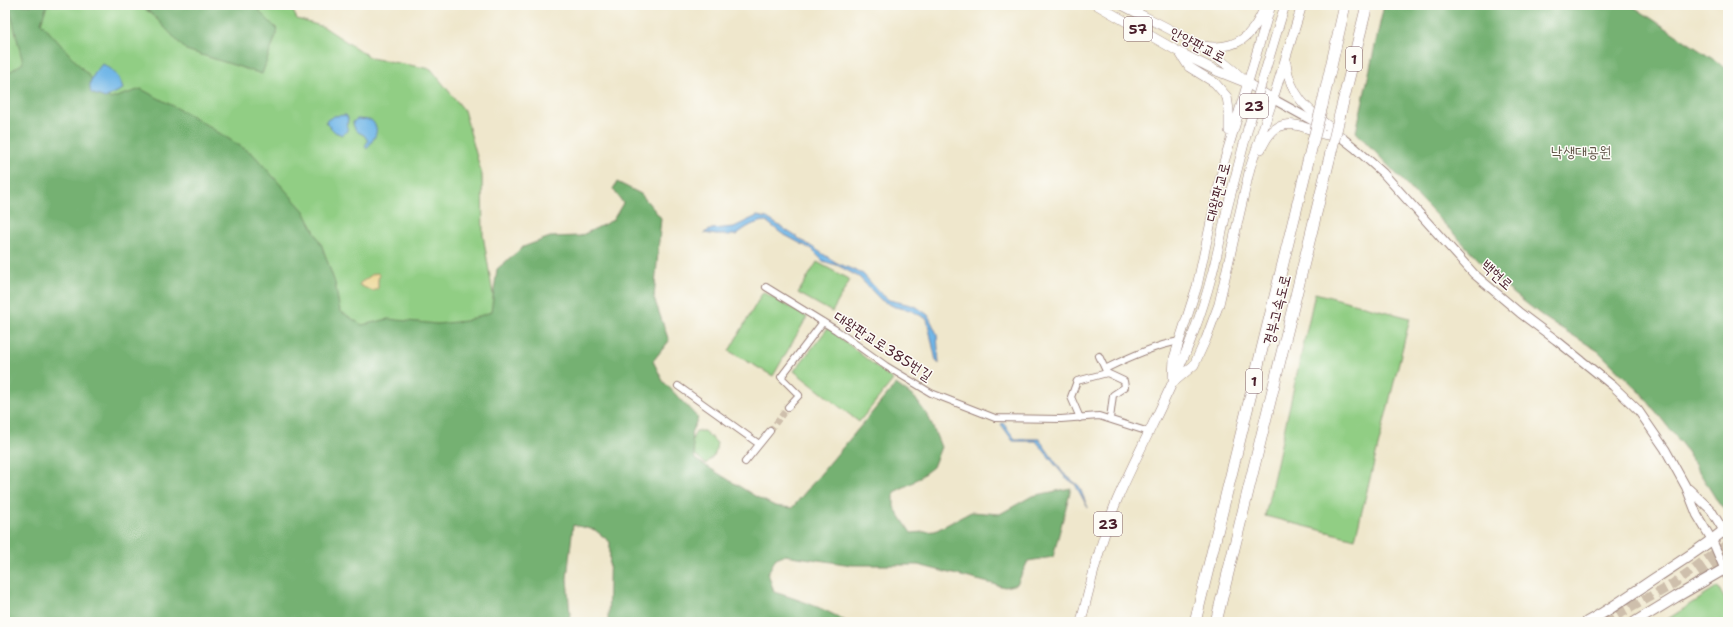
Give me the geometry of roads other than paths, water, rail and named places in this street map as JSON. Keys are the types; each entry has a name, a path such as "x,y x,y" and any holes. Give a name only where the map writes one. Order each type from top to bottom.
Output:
{"highway":[{"name":"경부고속도로","path":"1195,622 1322,106 1345,5"},
{"name":"경부고속도로","path":"1216,622 1248,498 1367,5"},
{"path":"1587,622 1603,614 1727,531"},
{"path":"1635,622 1676,597 1727,571"}],"main road":[{"name":"안양판교로","path":"1097,5 1179,52 1247,83 1274,99"},
{"name":"안양판교로","path":"1122,5 1201,46 1226,63 1247,83"},
{"name":"57","path":"1201,46 1214,48 1229,46 1242,40 1253,30 1266,5"},
{"name":"대왕판교로","path":"1173,384 1174,358 1197,286 1224,162 1271,5"},
{"name":"대왕판교로","path":"1081,622 1105,532 1117,500 1173,384 1205,301 1248,128 1286,5"},
{"name":"대왕판교로","path":"1173,384 1194,365 1206,339 1219,304 1250,168 1274,99 1302,5"},
{"path":"1179,52 1189,67 1215,84 1227,97 1229,127 1224,162"},
{"path":"1286,59 1288,75 1292,88 1296,94 1312,113 1342,137"},
{"name":"백현로","path":"1274,99 1342,137 1383,173 1474,274 1520,313 1613,386 1638,410 1665,449 1686,487 1697,515 1712,540 1727,571"},
{"path":"1250,168 1265,141 1274,130 1281,126 1294,125 1326,135 1342,137"},
{"name":"백현로","path":"1686,487 1711,510 1727,531"}],"street":[{"name":"대왕판교로385번길","path":"766,287 823,322 886,366 931,393 995,418 1061,419 1099,416 1149,432"},
{"path":"788,408 798,395 781,377 823,322"},
{"path":"1080,418 1071,397 1077,381 1106,371 1123,360 1160,345 1179,341"},
{"path":"1099,356 1106,371 1124,381 1125,387 1113,395 1110,420"},
{"path":"678,386 759,444"},
{"path":"745,462 770,431"}],"water":[{"path":"102,64 116,74 123,89 105,98 91,93 90,89 92,77"},
{"path":"346,115 348,118 347,131 342,135 335,132 326,123 327,120 334,116"},
{"path":"357,119 371,120 376,128 374,139 367,149 365,146 368,141 364,135 358,132 354,127 353,122"},
{"path":"757,216 767,218 837,263 863,274 879,292 889,300 915,306 928,315 937,334 939,364 936,361 927,319 910,310 895,307 881,300 859,277 839,266 823,261 811,249 781,233 766,221 750,225 736,235 716,235 704,233 712,229 734,227"},
{"path":"1003,423 1015,439 1039,439 1063,473 1079,486 1088,508 1075,484 1065,477 1036,441 1013,441 1001,424"}],"tunnel":[{"path":"770,431 788,407"},
{"path":"1604,622 1670,586 1728,544"},
{"path":"1698,574 1728,553"}],"park label":[{"name":"낙생대공원","path":"1581,152"}]}
